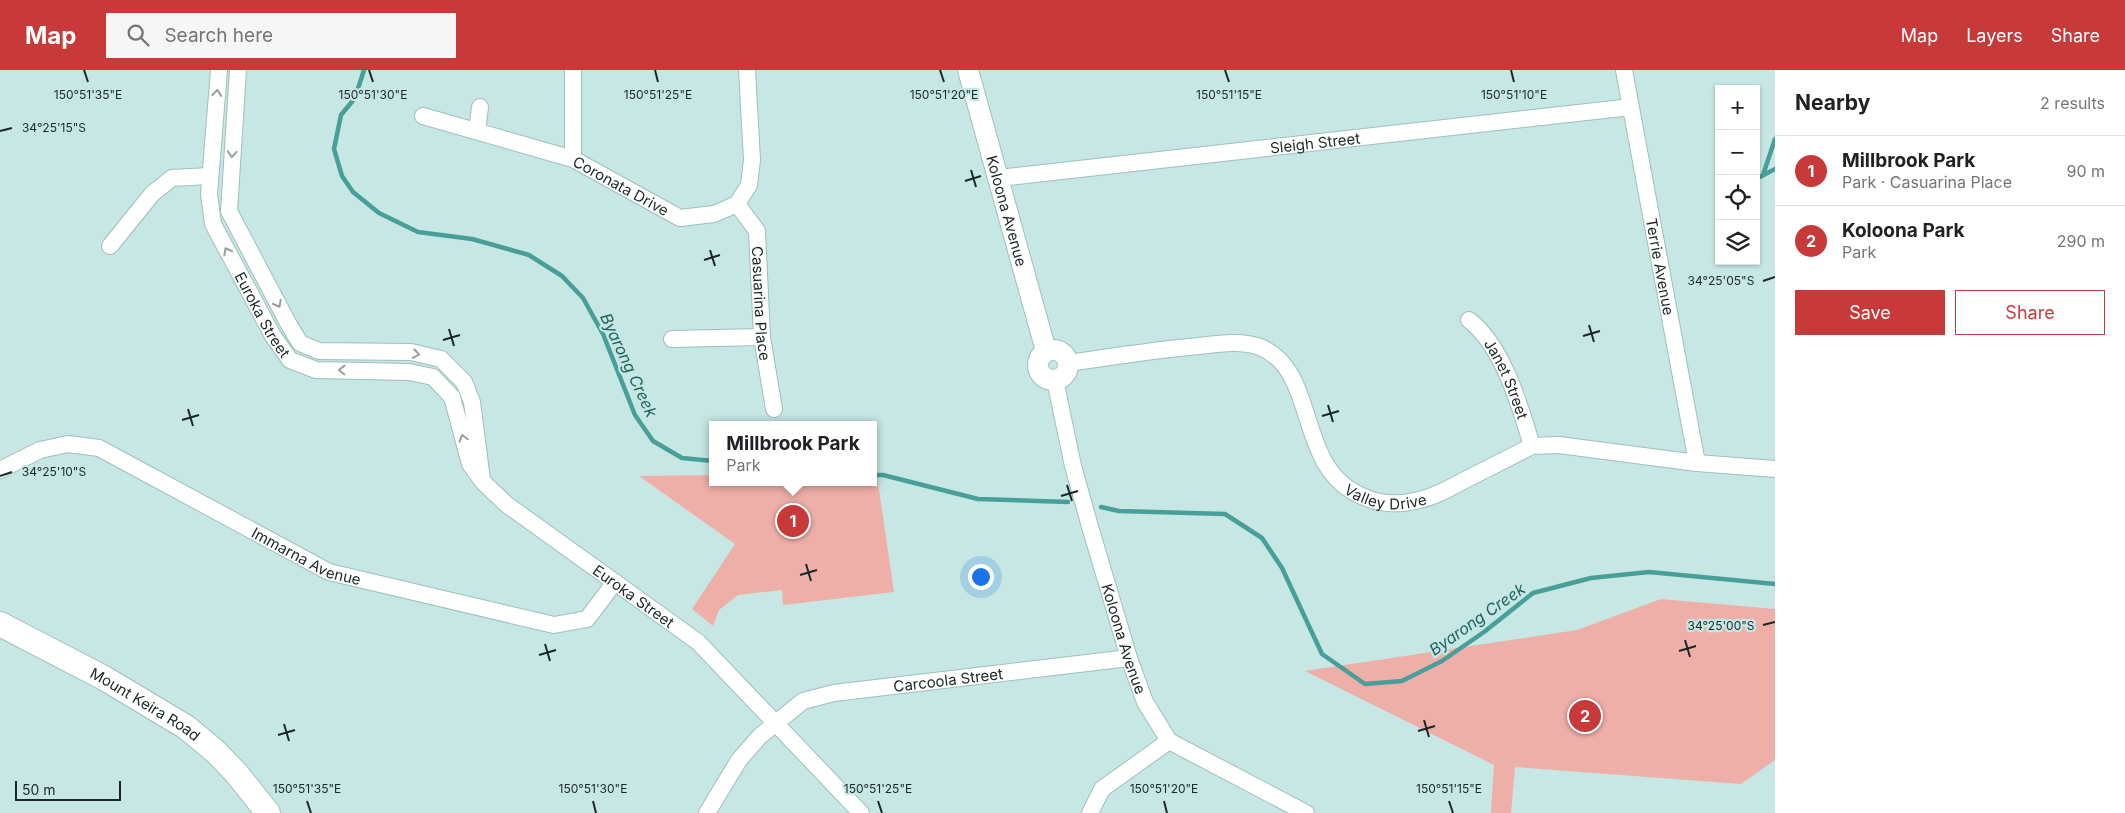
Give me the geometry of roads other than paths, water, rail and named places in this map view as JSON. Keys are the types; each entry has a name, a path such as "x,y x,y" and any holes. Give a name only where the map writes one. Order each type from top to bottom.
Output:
{"main road":[{"name":"Mount Keira Road","path":"0,624 104,678 186,727 216,752 237,774 268,813"}],"street":[{"name":"Euroka Street","path":"219,70 208,194 213,224 273,336 290,360 316,370 409,372 433,377 452,397 470,464 482,482 506,504 698,642 861,813"},
{"name":"Euroka Street","path":"238,70 229,211 288,324 300,343 319,351 411,352 441,359 464,382 472,402 482,482"},
{"name":"Coronata Drive","path":"573,70 573,159 680,218 714,214 737,204"},
{"path":"737,204 749,185 752,160 747,70"},
{"name":"Koloona Avenue","path":"968,70 1046,351"},
{"name":"Terrie Avenue","path":"1624,70 1697,463"},
{"path":"477,131 480,106"},
{"name":"Sleigh Street","path":"999,178 1631,107"},
{"path":"423,116 573,159"},
{"path":"110,246 152,194 172,178 209,176"},
{"name":"Casuarina Place","path":"737,204 757,231 762,337 774,409"},
{"name":"Janet Street","path":"1469,320 1481,329 1491,343 1520,407 1532,446"},
{"path":"672,339 762,337"},
{"name":"Valley Drive","path":"1068,363 1128,353 1228,344 1259,347 1279,359 1293,378 1317,449 1333,474 1354,493 1378,502 1404,503 1422,500 1440,493 1532,446 1559,445 1697,463 1775,469"},
{"path":"1046,351 1060,351 1065,354 1068,363 1064,376 1055,380 1045,378 1038,370 1039,358 1046,351"},
{"name":"Koloona Avenue","path":"1055,380 1073,466 1129,658 1145,702 1169,741"},
{"name":"Immarna Avenue","path":"0,470 40,450 68,444 99,448 329,572 554,625 587,619 615,582"},
{"name":"Carcoola Street","path":"707,813 739,760 775,722 803,701 834,693 1129,658"},
{"path":"1090,813 1102,790 1169,741 1306,813"}],"waterway":[{"name":"Byarong Creek","path":"364,70 355,98 341,115 334,149 342,176 353,192 379,213 418,232 472,239 529,255 562,276 583,298 603,334 635,415 653,441 682,458 709,461"},
{"path":"1763,175 1775,139"},
{"path":"1760,177 1775,169"},
{"name":"Byarong Creek","path":"877,475 978,499 1068,502"},
{"name":"Byarong Creek","path":"1101,507 1119,511 1225,514 1262,538 1282,568 1322,654 1365,684 1402,681 1442,661 1484,632 1533,593 1591,578 1649,572 1775,584"}],"place":[{"name":"Millbrook Park","path":"793,521"},
{"name":"Koloona Park","path":"1585,716"}]}
